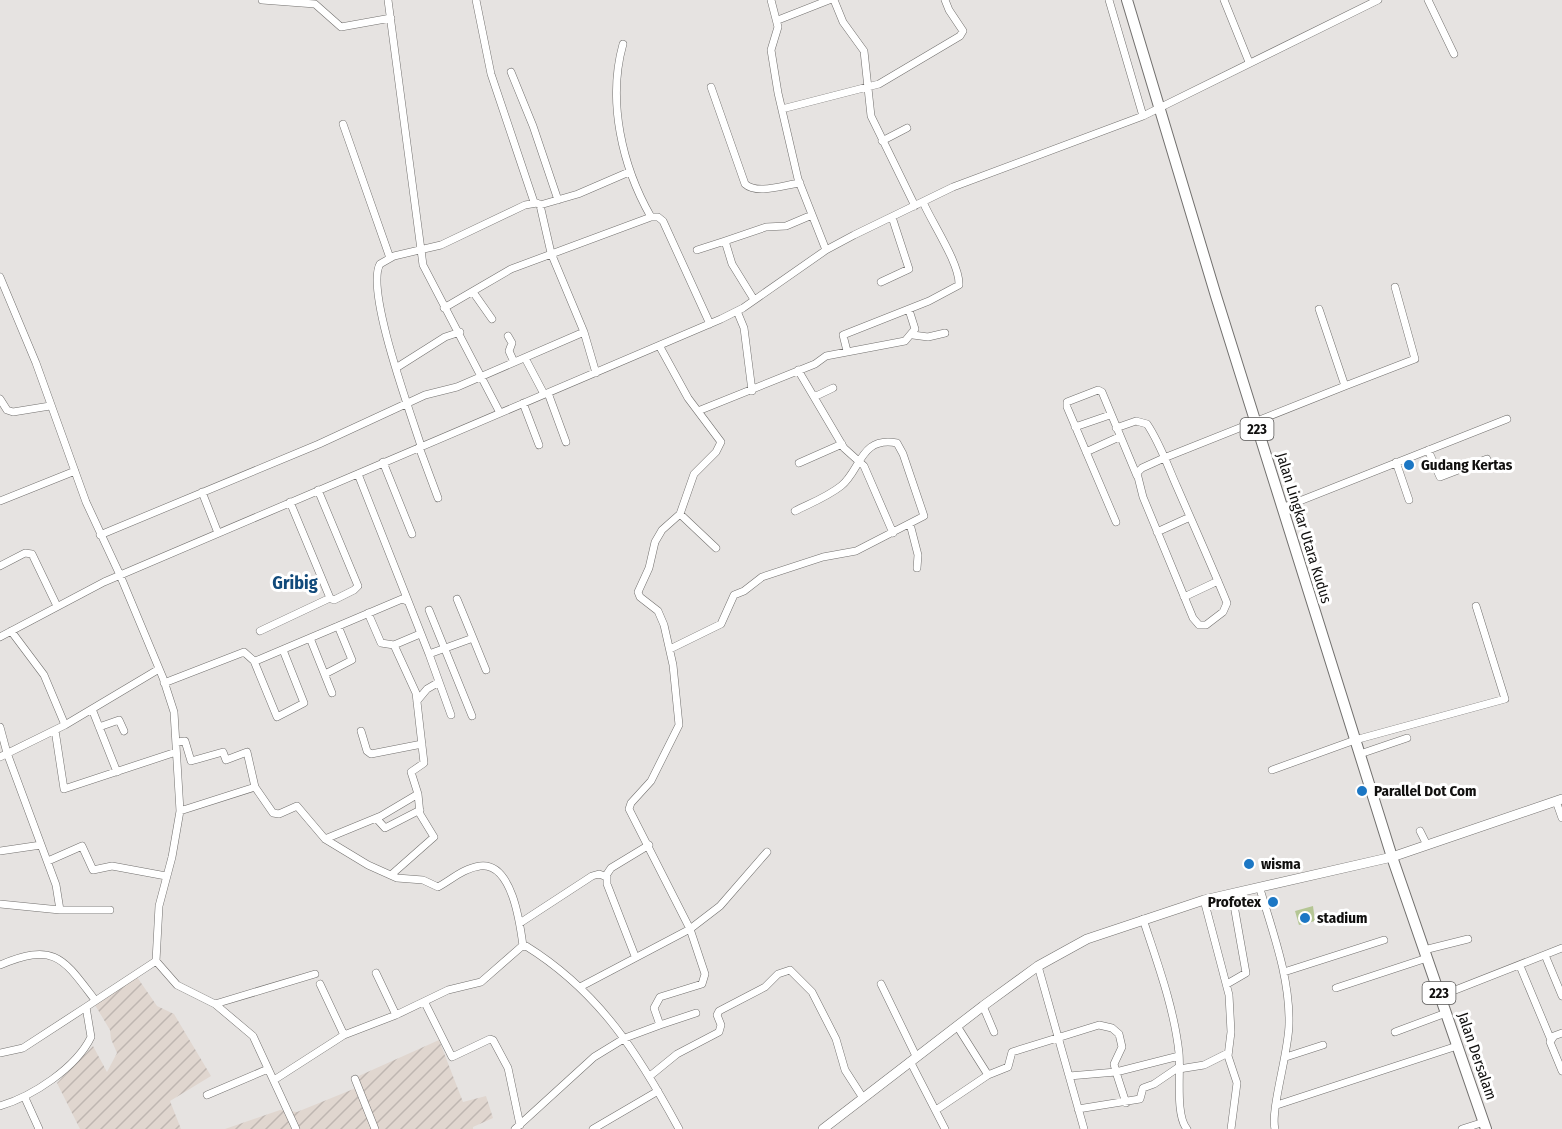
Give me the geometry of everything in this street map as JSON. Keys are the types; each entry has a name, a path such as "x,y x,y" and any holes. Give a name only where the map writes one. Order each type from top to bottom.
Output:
{"main road":[{"name":"Jalan Lingkar Utara Kudus","path":"1127,0 1255,421 1392,857"},
{"path":"823,1129 1038,966 1087,939 1204,900 1392,857 1559,800"},
{"name":"Jalan Dersalam","path":"1392,857 1485,1126"}],"street":[{"path":"262,0 315,4 341,27 391,18"},
{"path":"388,0 423,265 444,308 460,332 500,413"},
{"path":"476,0 491,74 537,203 551,253 584,332 596,373"},
{"path":"771,0 778,20 777,36 771,50 782,109 800,183 826,250"},
{"path":"778,20 829,0"},
{"path":"834,0 843,22 864,51 871,116 915,206"},
{"path":"782,109 867,89 887,81 963,34 945,0"},
{"path":"1109,0 1143,116"},
{"path":"1224,0 1249,62"},
{"path":"0,637 120,575 710,324 737,311 826,250 952,187 1143,116 1378,0"},
{"path":"1428,0 1454,54"},
{"path":"623,44 615,82 629,172 651,217"},
{"path":"510,72 533,126 558,200"},
{"path":"711,87 745,184 752,189 759,189 800,183"},
{"path":"343,124 390,258"},
{"path":"882,141 907,128"},
{"path":"438,498 396,368 376,277 380,264 390,258 441,245 537,203 558,200 629,172"},
{"path":"847,351 843,335 909,310 959,285 955,269 923,202"},
{"path":"697,250 766,227 786,226 812,215"},
{"path":"444,308 511,269 651,217 658,217 663,221 710,324"},
{"path":"881,282 909,269 892,217"},
{"path":"725,241 732,264 753,298"},
{"path":"0,277 36,363 50,406 100,535 120,575 159,669 174,712 180,811 159,906 156,961 177,985 215,1004 253,1036 296,1129"},
{"path":"1137,476 1142,468 1164,458 1415,359 1395,287"},
{"path":"473,292 492,319"},
{"path":"1319,309 1345,386"},
{"path":"909,310 914,330 928,337 945,333"},
{"path":"737,311 744,328 752,391"},
{"path":"698,411 816,364 826,356 898,343 914,330"},
{"path":"396,368 445,337 460,332"},
{"path":"100,535 319,444 407,403 435,392 450,390 584,332"},
{"path":"508,336 512,343 509,351 514,362"},
{"path":"660,347 673,374 721,444 694,474 680,514 662,530 654,542 649,568 638,592 640,597 661,616 670,649 679,725 651,781 629,805 690,929 705,981 658,998 654,1008 660,1025"},
{"path":"525,358 546,394 566,442"},
{"path":"798,370 842,444 849,454 864,466 893,533"},
{"path":"814,397 833,387"},
{"path":"1116,428 1136,421 1148,424 1218,581 1227,607 1208,625 1200,625 1195,621 1156,532 1137,476 1119,437 1103,394 1098,390 1067,402 1067,407 1116,522"},
{"path":"0,399 4,411 17,412 50,406"},
{"path":"523,403 539,445"},
{"path":"1075,427 1110,415"},
{"path":"1282,508 1507,419"},
{"path":"1086,452 1119,437"},
{"path":"670,649 721,624 734,595 744,591 762,577 823,557 856,550 923,518 924,512 899,445 884,442 865,451 844,484 830,494 795,511"},
{"path":"799,463 842,444"},
{"path":"1428,450 1440,477 1487,459"},
{"path":"383,462 412,534"},
{"path":"1396,462 1409,500"},
{"path":"0,501 75,471"},
{"path":"358,474 451,715"},
{"path":"260,631 330,598 334,600 358,586 318,490"},
{"path":"202,492 218,533"},
{"path":"290,502 330,598"},
{"path":"680,514 716,548"},
{"path":"1156,532 1190,517"},
{"path":"910,524 918,555 917,568"},
{"path":"0,566 25,553 32,554 57,606"},
{"path":"1184,597 1218,581"},
{"path":"254,662 402,599 407,601"},
{"path":"457,599 486,670"},
{"path":"1272,770 1355,740 1505,699 1476,606"},
{"path":"429,610 472,716"},
{"path":"368,613 381,643 394,645 420,634"},
{"path":"325,674 352,660 338,626"},
{"path":"11,631 44,675 65,725"},
{"path":"310,638 332,693"},
{"path":"429,654 473,638"},
{"path":"391,875 434,839 420,810 411,772 424,763 417,701 394,645"},
{"path":"164,683 244,652 254,662 277,717 304,703 283,650"},
{"path":"3,755 65,725 159,669"},
{"path":"417,701 427,689 439,682"},
{"path":"92,709 117,772"},
{"path":"99,727 119,720 124,730"},
{"path":"0,727 3,755 48,861 56,885 60,910"},
{"path":"55,730 63,789 176,752"},
{"path":"361,731 367,751 371,754 422,744"},
{"path":"1360,754 1407,738"},
{"path":"177,742 185,741 188,744 191,761 223,752 226,760 247,752 255,787 273,813 279,814 297,806 325,839 391,875 423,880 438,887 472,868 489,866 502,873 520,923 523,946"},
{"path":"180,811 255,787"},
{"path":"325,839 376,818 418,794"},
{"path":"1559,800 1562,818"},
{"path":"376,818 385,828 420,810"},
{"path":"1420,831 1427,845"},
{"path":"0,851 42,845"},
{"path":"635,956 607,877 611,868 649,845"},
{"path":"48,861 82,846 93,870 112,866 166,876"},
{"path":"580,987 690,929 720,906 768,852"},
{"path":"520,923 592,876 599,874 607,877"},
{"path":"1260,889 1284,972 1289,1022 1286,1057 1274,1121 1275,1129"},
{"path":"1227,984 1246,973 1232,894"},
{"path":"1204,900 1227,984 1231,1015 1228,1053 1237,1083 1233,1129"},
{"path":"0,904 60,910 110,910"},
{"path":"1143,919 1162,978 1179,1056 1181,1116 1187,1129"},
{"path":"1336,988 1468,939"},
{"path":"1284,972 1384,940"},
{"path":"523,946 534,950 580,987 609,1016 650,1076 679,1129"},
{"path":"274,1080 344,1035 396,1016 448,990 481,982 523,946"},
{"path":"1440,996 1562,948"},
{"path":"0,964 26,957 54,955 68,965 95,1000"},
{"path":"1545,956 1562,996"},
{"path":"0,1053 23,1048 156,961"},
{"path":"1038,966 1084,1129"},
{"path":"1520,966 1562,1071"},
{"path":"650,1076 677,1054 719,1032 721,1025 717,1015 719,1011 765,987 778,974 790,970 795,972 812,992 836,1039 845,1070 863,1098"},
{"path":"376,973 396,1016"},
{"path":"215,1004 315,974"},
{"path":"320,984 344,1035"},
{"path":"881,984 945,1129"},
{"path":"425,1003 452,1057 490,1039 493,1041 508,1068 518,1127"},
{"path":"983,1006 994,1032"},
{"path":"0,1106 25,1098 83,1052 91,1037 86,1007"},
{"path":"518,1127 587,1062 626,1038 696,1013"},
{"path":"1395,1032 1446,1013"},
{"path":"936,1110 988,1075 1008,1067 1012,1052 1059,1039 1093,1025 1112,1028 1119,1034 1122,1047 1114,1064 1126,1103"},
{"path":"957,1026 988,1075"},
{"path":"1551,1040 1562,1033"},
{"path":"1286,1057 1323,1045"},
{"path":"1277,1105 1457,1046"},
{"path":"1078,1109 1141,1099 1143,1088 1154,1084 1179,1068 1204,1065 1228,1053"},
{"path":"1069,1076 1116,1072 1179,1056"},
{"path":"207,1095 268,1069"},
{"path":"355,1079 375,1129"},
{"path":"592,1129 658,1091"},
{"path":"25,1098 39,1129"},
{"path":"1462,1129 1485,1126"}],"shaded area":[{"path":"137,977 157,1006 174,1014 211,1076 170,1101 181,1129 80,1129 57,1083 93,1046 107,1072 117,1053 110,1030 95,1005"},
{"path":"439,1040 463,1102 486,1096 493,1118 473,1129 225,1129 280,1110 297,1112 356,1088 352,1079"}],"green space":[{"name":"stadium","path":"1313,906 1315,921 1299,925 1295,911"}],"place":[{"name":"Gudang Kertas","path":"1409,465"},
{"name":"Parallel Dot Com","path":"1362,791"},
{"name":"wisma","path":"1249,864"},
{"name":"Profotex","path":"1273,902"},
{"name":"stadium","path":"1305,918"}],"district":[{"name":"Gribig","path":"295,583"}]}
